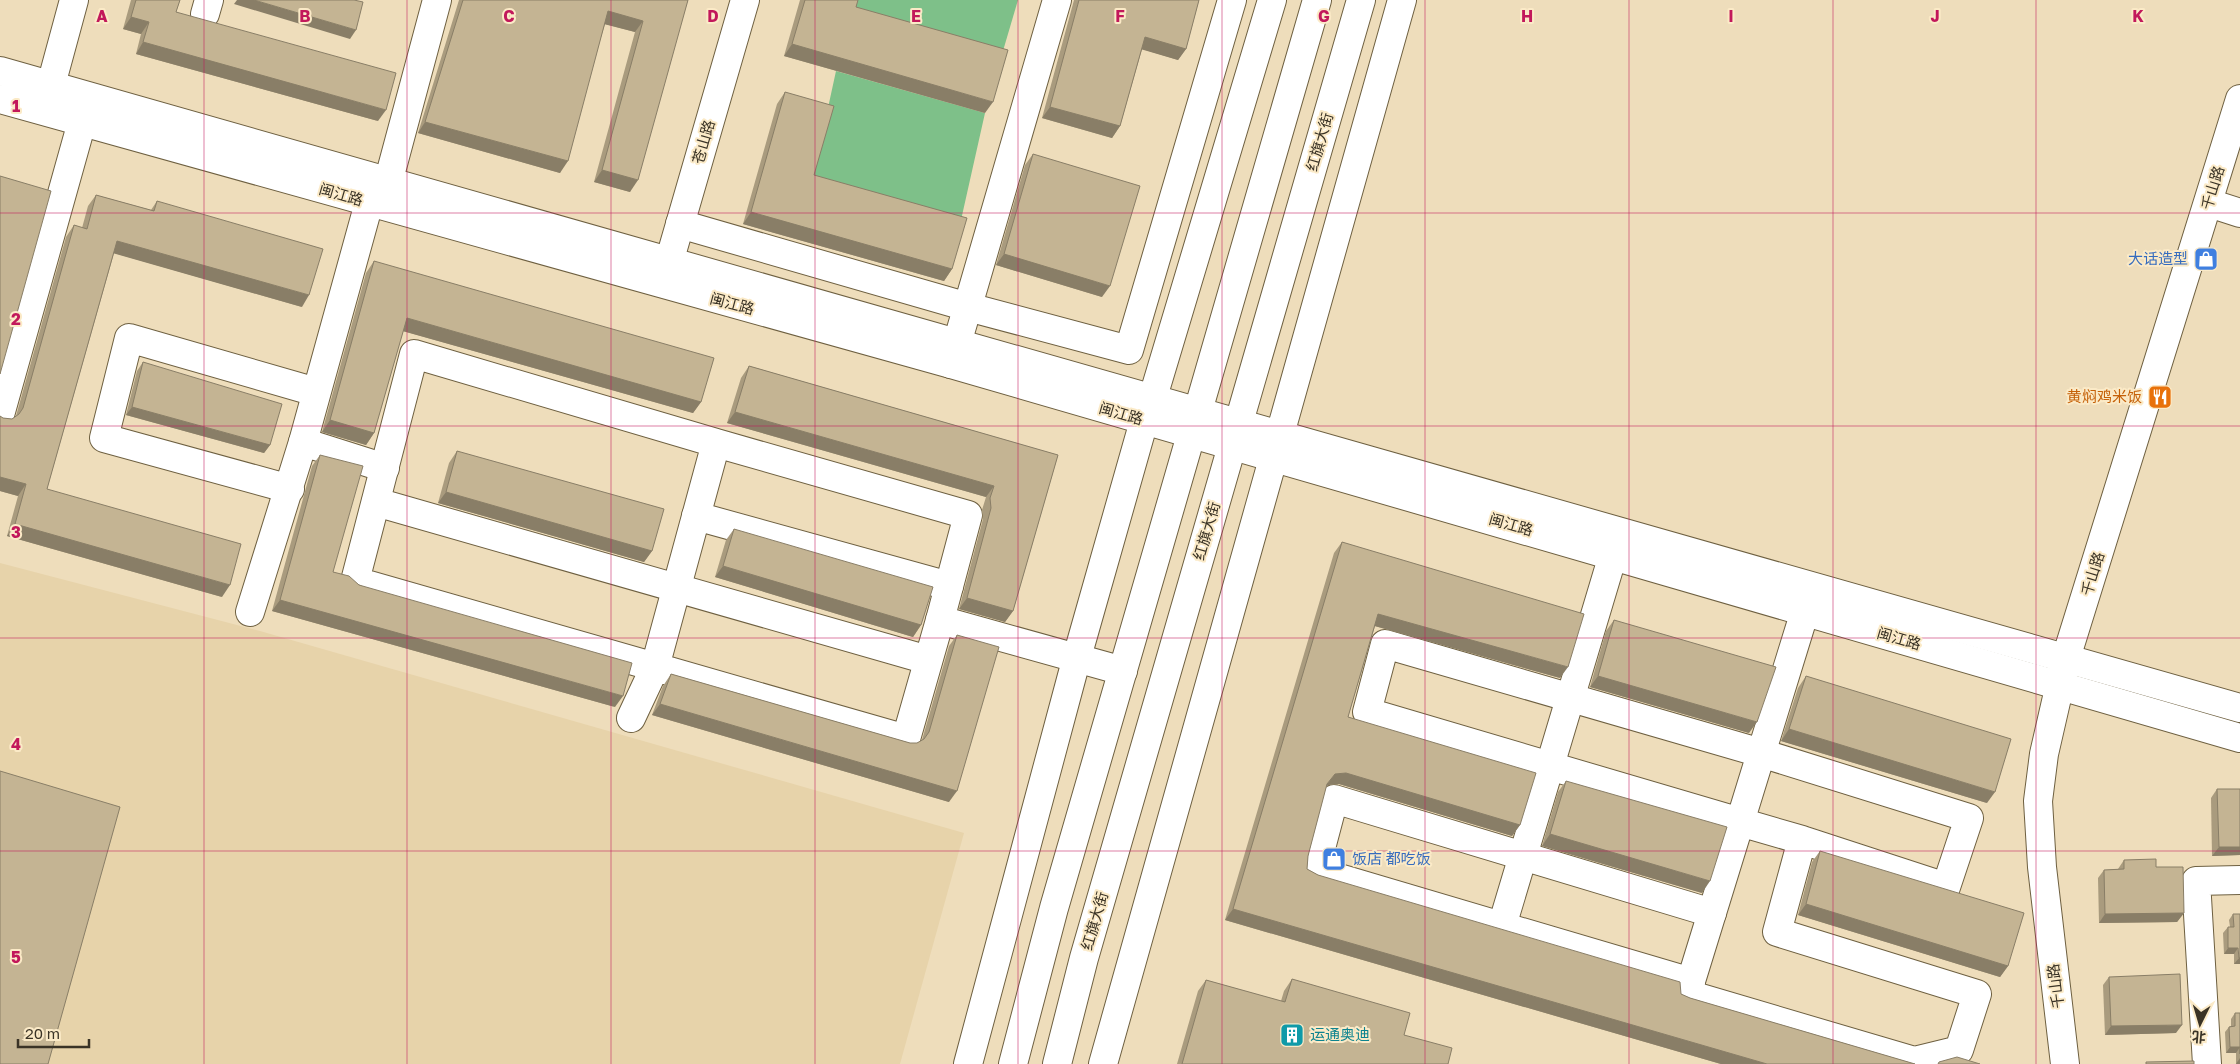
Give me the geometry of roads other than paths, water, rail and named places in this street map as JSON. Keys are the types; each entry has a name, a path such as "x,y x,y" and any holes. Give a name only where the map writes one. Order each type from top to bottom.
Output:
{"main road":[{"path":"44,111 74,0"},
{"path":"250,612 290,489 316,392 375,205 389,181 437,0"},
{"name":"苍山路","path":"666,272 745,0"},
{"path":"954,353 1057,0"},
{"path":"680,224 968,307 1129,350 1232,0"},
{"path":"968,1064 1077,657 1149,409 1272,0"},
{"path":"1013,1064 1054,908 1317,0"},
{"name":"红旗大街","path":"1057,1064 1084,958 1361,0"},
{"path":"1103,1064 1402,0"},
{"name":"闽江路","path":"0,71 389,181 666,272 1235,433 1613,555 2240,738"},
{"name":"千山路","path":"2065,1064 2042,867 2038,802 2044,754 2058,686 2066,658 2209,203 2240,98"},
{"name":"闽江路","path":"1,104 44,111 375,205 666,272"},
{"path":"0,414 82,122"},
{"path":"2209,203 2240,213"},
{"path":"290,489 104,438 129,338 316,392"},
{"path":"414,354 968,515 906,739 355,581 385,468 414,354"},
{"path":"303,442 385,468"},
{"path":"631,718 654,667 716,443"},
{"name":"闽江路","path":"1277,446 2066,658 2240,708"},
{"path":"376,502 928,660"},
{"path":"696,516 949,586"},
{"path":"1502,926 1613,555"},
{"path":"1802,840 1777,932 1977,994 1959,1050 1914,1061 1687,994 1805,611"},
{"path":"940,620 1123,671"},
{"path":"1385,644 1761,753 1969,818 1946,887 1802,840 1367,712 1385,644"},
{"path":"1691,982 1315,871 1334,799 1712,913"},
{"path":"2207,1064 2196,881 2240,880"}],"place":[{"name":"大话造型","path":"2206,259"},
{"name":"黄焖鸡米饭","path":"2160,397"},
{"name":"饭店 都吃饭","path":"1334,859"},
{"name":"运通奥迪","path":"1292,1035"}]}
